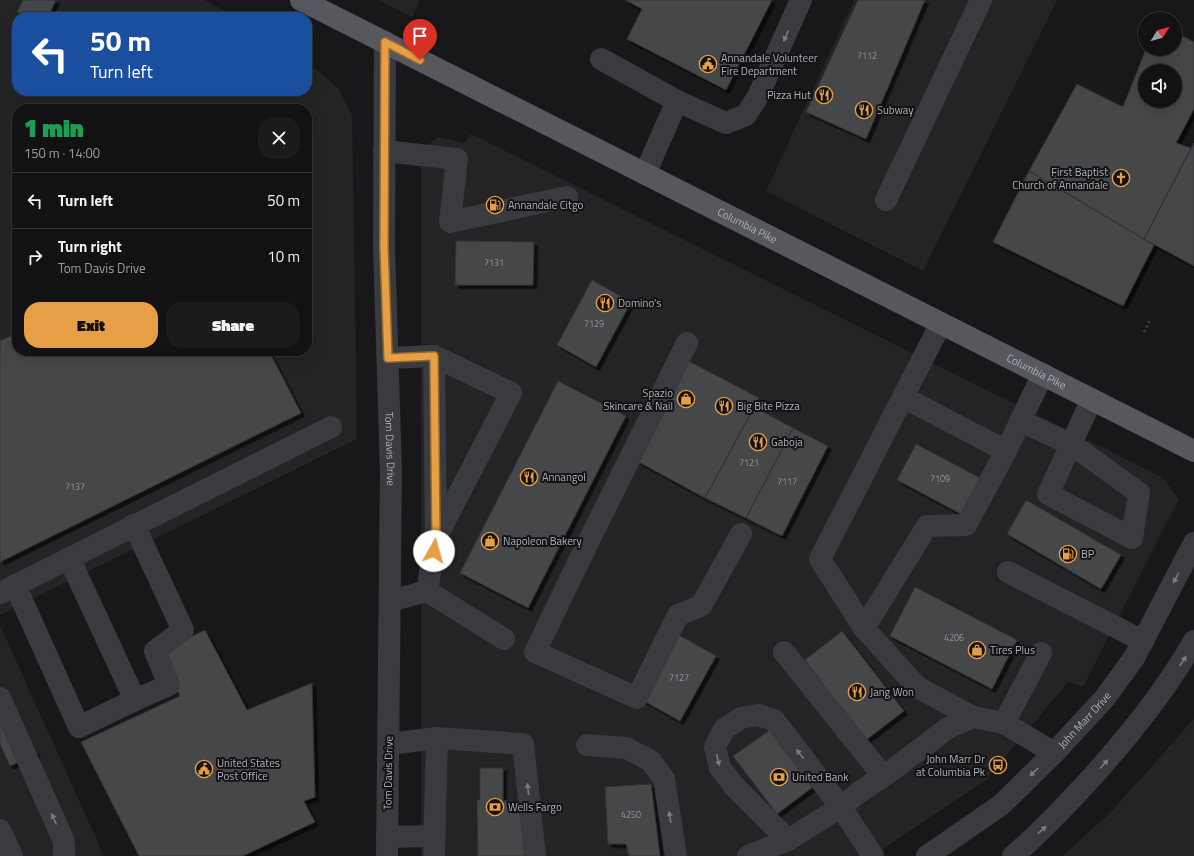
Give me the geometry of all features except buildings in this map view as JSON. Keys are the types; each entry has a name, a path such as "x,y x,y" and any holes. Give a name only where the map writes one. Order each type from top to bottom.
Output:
{"main road":[{"name":"Columbia Pike","path":"301,0 1194,451"}],"street":[{"path":"601,59 677,101 726,123 746,115 758,96 801,0"},
{"path":"886,200 981,0"},
{"name":"Tom Davis Drive","path":"385,42 384,247 391,472 387,846"},
{"path":"645,174 677,101"},
{"path":"384,151 457,159 450,222 567,197"},
{"path":"941,323 820,559 864,628 917,687 973,716 1004,723 1054,753"},
{"path":"687,343 578,563 536,652 637,698 678,615 701,606 741,534"},
{"path":"388,358 434,356 511,393 436,538"},
{"path":"427,592 436,538 434,356"},
{"path":"864,628 927,526 966,525 1006,451 1043,374"},
{"path":"903,397 1006,451"},
{"path":"1020,421 1071,444 1139,493 1132,538 1048,494 1071,444 1092,399"},
{"path":"134,525 183,630 155,651 169,685 79,727 8,589 134,525 331,427"},
{"name":"John Marr Drive","path":"927,856 937,851 1001,805 1054,753 1104,699 1134,658 1194,543"},
{"path":"69,558 135,700"},
{"path":"1008,572 1143,641"},
{"path":"390,601 427,592 504,639"},
{"path":"1013,856 1055,818 1117,750 1159,696 1194,641"},
{"path":"784,652 882,776"},
{"path":"1004,723 1041,652"},
{"path":"0,698 63,839 64,856"},
{"path":"788,840 720,768 715,747 724,729 741,718 758,715 774,720 841,807 873,856"},
{"path":"748,856 788,840 841,807 948,728 973,716"},
{"path":"387,846 434,846 437,738"},
{"path":"388,744 437,738 523,744 535,856"},
{"path":"587,745 626,748 651,761 664,779 676,856"},
{"path":"0,830 12,856"}],"path":[{"path":"1144,332 1150,320"}],"shaded area":[{"path":"0,0 204,0 227,12 12,12 12,96 312,96 312,66 338,88 352,115 357,439 0,615"},
{"path":"378,0 420,0 412,17"},
{"path":"854,0 1057,0 923,271 766,191"},
{"path":"471,134 1162,477 1179,499 1083,687 1068,682 986,780 872,856 421,856 421,151 438,137 464,143"},
{"path":"0,625 104,856 0,856"},
{"path":"1194,719 1194,856 1062,856 1109,814"}],"place":[{"name":"Annandale Volunteer Fire Department","path":"708,64"},
{"name":"Pizza Hut","path":"824,95"},
{"name":"Subway","path":"864,110"},
{"name":"First Baptist Church of Annandale","path":"1121,178"},
{"name":"Annandale Citgo","path":"495,205"},
{"name":"Domino's","path":"605,303"},
{"name":"Spazio Skincare & Nail","path":"686,399"},
{"name":"Big Bite Pizza","path":"724,406"},
{"name":"Gaboja","path":"758,442"},
{"name":"Annangol","path":"529,477"},
{"name":"Napoleon Bakery","path":"490,541"},
{"name":"BP","path":"1068,554"},
{"name":"Tires Plus","path":"977,650"},
{"name":"Jang Won","path":"857,692"},
{"name":"John Marr Dr at Columbia Pk","path":"998,765"},
{"name":"United States Post Office","path":"204,769"},
{"name":"United Bank","path":"779,777"},
{"name":"Wells Fargo","path":"495,807"}],"route":[{"path":"420,60 385,42 384,247 388,358 434,356 436,538 434,551"}]}
